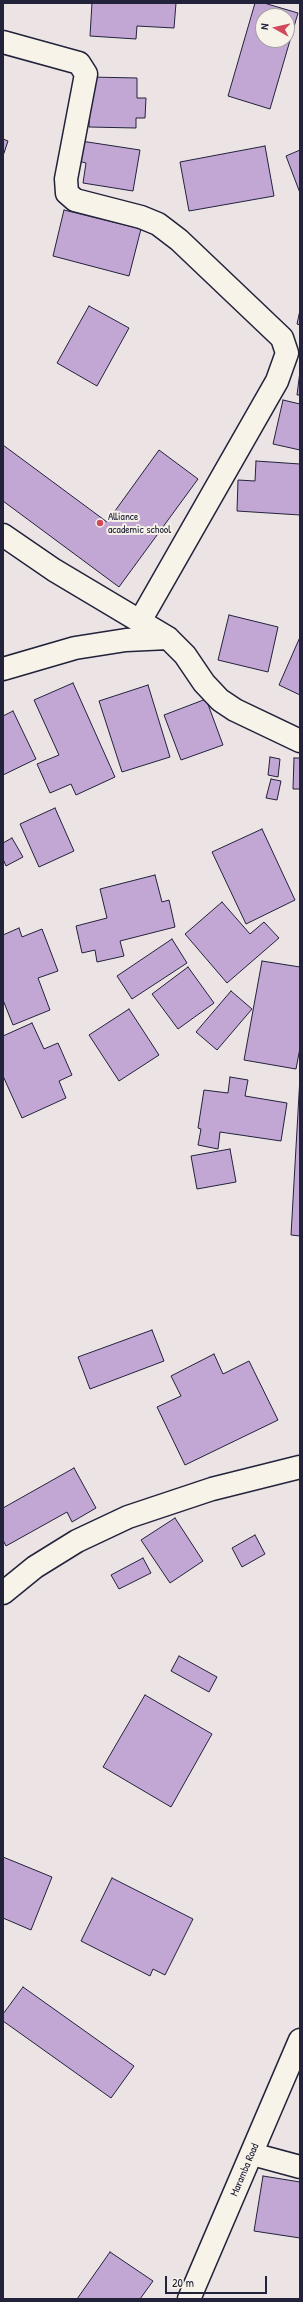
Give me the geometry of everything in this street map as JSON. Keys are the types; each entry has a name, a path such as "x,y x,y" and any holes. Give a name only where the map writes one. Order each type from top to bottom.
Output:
{"street":[{"path":"3,42 79,63 86,74 66,180 67,193 76,200 141,217 158,224 179,240 282,338 286,353 277,381 140,621"},
{"path":"3,535 54,570 168,638 185,655 204,682 220,700 235,710 300,741"},
{"path":"3,669 75,648 126,640 168,638"},
{"path":"3,1593 35,1567 77,1541 128,1517 212,1489 300,1467"},
{"name":"Maramba Road","path":"190,2299 300,2040"},
{"path":"252,2154 300,2167"}],"building":[{"path":"92,3 176,3 174,28 137,26 136,39 90,36"},
{"path":"255,3 264,3 281,8 255,8 255,48 288,48 270,109 228,96"},
{"path":"295,12 298,13 295,23"},
{"path":"90,77 137,78 137,98 146,98 145,118 136,118 136,128 89,127"},
{"path":"3,139 8,141 3,156"},
{"path":"81,141 140,150 133,191 83,183 86,163 78,161"},
{"path":"265,146 274,196 189,211 180,162"},
{"path":"300,150 300,193 286,156"},
{"path":"64,210 141,229 129,276 53,256"},
{"path":"89,306 129,328 97,386 57,363"},
{"path":"300,310 300,325 297,324"},
{"path":"300,371 300,395 297,395"},
{"path":"283,400 300,404 300,450 273,444"},
{"path":"3,445 107,522 159,450 198,479 119,587 3,501"},
{"path":"256,461 300,464 300,515 237,511 238,480 255,481"},
{"path":"229,615 278,627 268,672 218,660"},
{"path":"300,637 300,695 279,685"},
{"path":"73,683 115,777 76,795 71,784 50,793 37,764 59,755 34,700"},
{"path":"148,685 170,757 122,772 99,701"},
{"path":"206,699 223,745 181,760 164,715"},
{"path":"13,711 36,759 3,775 3,716"},
{"path":"270,757 280,759 278,777 268,775"},
{"path":"294,758 300,758 300,789 293,789"},
{"path":"271,779 281,781 277,800 266,798"},
{"path":"55,808 74,851 39,867 20,824"},
{"path":"262,829 295,900 246,924 212,852"},
{"path":"12,838 23,857 6,866 3,859 3,843"},
{"path":"155,875 162,902 169,900 175,927 120,941 124,956 97,962 95,950 82,953 76,926 107,918 100,889"},
{"path":"222,902 250,934 264,922 279,938 227,983 185,934"},
{"path":"19,928 22,937 42,929 58,971 38,978 50,1010 13,1025 3,1000 3,935"},
{"path":"172,939 187,963 132,999 117,976"},
{"path":"262,961 300,967 300,1048 296,1069 244,1060"},
{"path":"188,967 214,1003 178,1029 152,994"},
{"path":"231,991 252,1009 217,1050 196,1032"},
{"path":"129,1009 159,1055 119,1081 89,1035"},
{"path":"32,1023 44,1049 58,1043 72,1075 59,1081 66,1098 22,1118 3,1076 3,1036"},
{"path":"230,1077 248,1080 245,1096 287,1103 281,1141 220,1132 218,1149 198,1145 201,1129 198,1128 204,1090 228,1093"},
{"path":"300,1077 300,1236 291,1235"},
{"path":"230,1149 236,1182 197,1189 191,1156"},
{"path":"152,1330 164,1361 90,1389 78,1357"},
{"path":"214,1354 223,1374 249,1361 278,1420 185,1465 157,1407 181,1396 171,1376"},
{"path":"74,1468 96,1508 72,1522 67,1512 6,1546 3,1540 3,1508"},
{"path":"175,1518 203,1561 170,1583 141,1540"},
{"path":"255,1535 265,1554 242,1567 232,1548"},
{"path":"143,1558 151,1573 119,1589 111,1575"},
{"path":"179,1656 217,1677 209,1692 171,1671"},
{"path":"145,1695 212,1734 171,1807 103,1767"},
{"path":"3,1857 52,1877 31,1930 3,1918"},
{"path":"112,1878 193,1919 165,1975 153,1969 150,1976 81,1941"},
{"path":"23,1987 134,2066 111,2098 3,2021 3,2014"},
{"path":"263,2176 300,2182 300,2238 254,2231"},
{"path":"110,2252 153,2281 140,2299 77,2299"}],"place":[{"name":"Alliance academic school","path":"100,523"}]}
